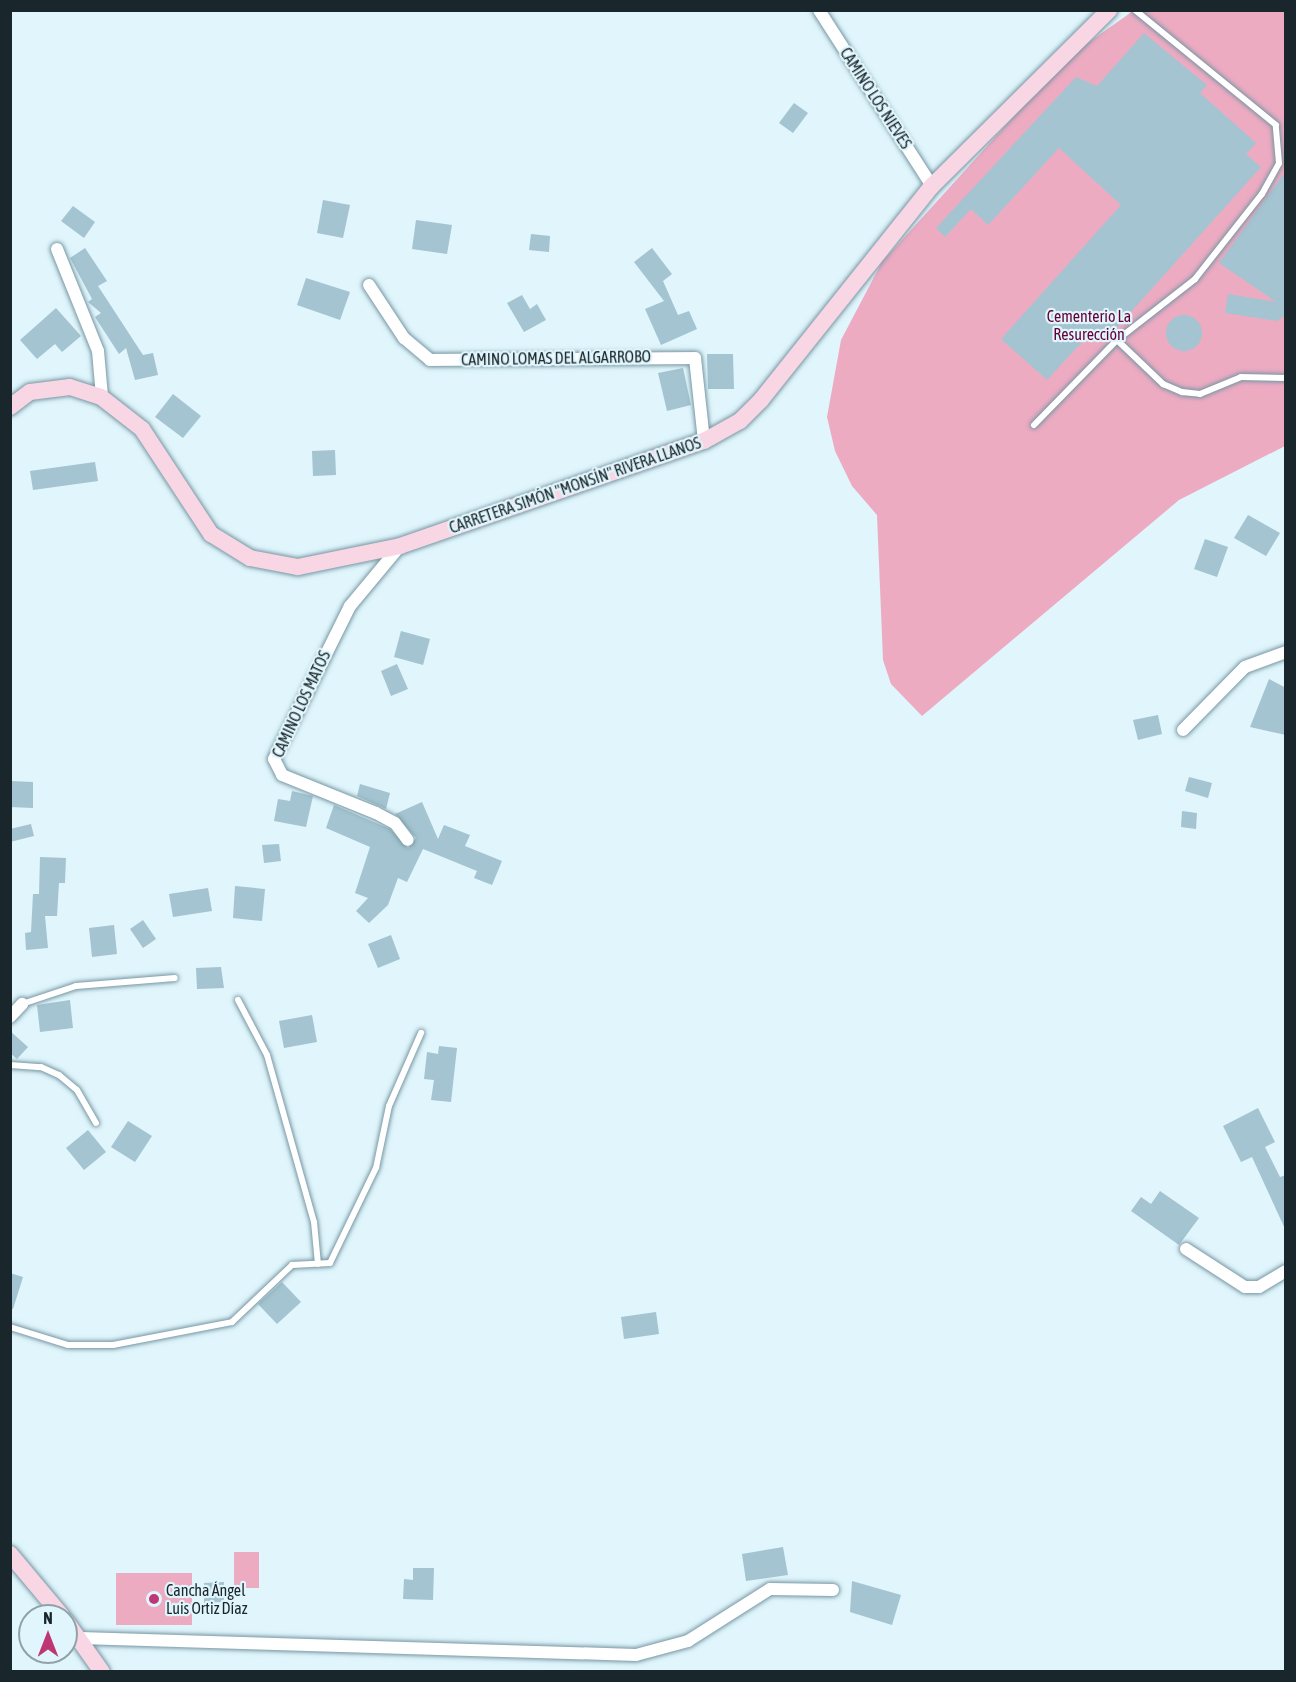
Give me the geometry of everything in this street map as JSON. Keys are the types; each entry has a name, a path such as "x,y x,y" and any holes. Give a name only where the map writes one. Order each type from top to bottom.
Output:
{"street":[{"name":"CAMINO LOS NIEVES","path":"819,10 932,186"},
{"name":"CARRETERA SIMÓN \"MONSÍN\" RIVERA LLANOS","path":"10,407 30,392 70,387 102,397 142,429 212,534 250,558 298,567 400,546 704,441 740,420 777,382 932,186 1109,10"},
{"path":"57,249 98,351 102,397"},
{"name":"CAMINO LOMAS DEL ALGARROBO","path":"369,285 404,338 430,360 695,358 704,441"},
{"name":"CAMINO LOS MATOS","path":"400,546 350,606 274,759 282,775 376,813 395,823 408,840"},
{"path":"1183,730 1245,667 1286,652"},
{"path":"10,1017 22,1004"},
{"path":"1186,1249 1245,1287 1259,1287 1286,1271"},
{"path":"10,1554 52,1604"},
{"path":"80,1638 636,1655 688,1641 770,1589 832,1590"},
{"path":"78,1636 102,1671"}],"lane":[{"path":"1034,425 1117,340 1195,279 1262,194 1279,163 1283,143 1276,125 1239,90 1135,10"},
{"path":"1117,340 1162,384 1182,392 1200,394 1241,377 1286,378"},
{"path":"22,1004 76,986 175,978"},
{"path":"238,1000 267,1055 315,1222 318,1264"},
{"path":"10,1327 68,1346 113,1346 232,1322 292,1265 318,1264 336,1257 342,1229 365,1193 392,1097 421,1033"},
{"path":"10,1065 42,1067 59,1075 77,1090 96,1123"}],"green space":[{"name":"Cementerio La Resurección","path":"1133,11 1285,11 1285,446 1179,500 922,716 891,684 883,660 877,515 852,486 835,451 827,417 841,340 882,262 1068,57"},
{"path":"234,1552 259,1552 259,1588 234,1588"},
{"name":"Cancha Ángel Luis Ortiz Díaz","path":"116,1573 192,1573 192,1625 116,1625"}],"building":[{"path":"1144,33 1207,85 1200,93 1256,143 1246,154 1261,167 1104,342 1092,331 1047,380 1001,339 1121,205 1059,148 988,225 971,209 945,237 936,228 1076,77 1097,86"},
{"path":"794,103 808,113 793,133 779,123"},
{"path":"1286,171 1286,315 1277,321 1225,313 1228,294 1276,302 1219,263"},
{"path":"323,200 350,205 343,238 317,233"},
{"path":"73,206 95,222 84,238 61,221"},
{"path":"416,220 452,225 447,254 412,249"},
{"path":"531,234 550,236 549,252 529,250"},
{"path":"85,248 107,281 98,286 143,355 153,353 158,375 135,380 126,348 119,354 95,317 101,313 88,302 92,299 70,258"},
{"path":"652,248 672,274 663,281 678,315 689,311 697,329 661,345 645,309 664,301 634,262"},
{"path":"306,278 350,292 340,320 297,305"},
{"path":"522,295 530,309 537,304 546,320 524,332 507,303"},
{"path":"56,308 81,336 62,352 55,344 37,359 20,340"},
{"path":"1184,315 1196,321 1202,333 1196,345 1184,351 1172,345 1166,333 1172,321"},
{"path":"707,354 733,354 734,389 708,389"},
{"path":"683,368 691,405 667,411 658,373"},
{"path":"173,394 201,416 183,438 155,417"},
{"path":"335,450 336,475 313,476 312,451"},
{"path":"95,462 98,481 33,490 30,471"},
{"path":"1248,515 1280,533 1266,556 1234,538"},
{"path":"1205,539 1228,547 1217,577 1194,569"},
{"path":"401,631 430,639 423,665 394,657"},
{"path":"397,664 408,689 391,696 381,671"},
{"path":"1269,679 1286,688 1286,735 1250,727"},
{"path":"1158,715 1162,734 1138,740 1133,720"},
{"path":"1189,777 1212,783 1208,798 1185,791"},
{"path":"10,781 33,782 33,808 10,807"},
{"path":"360,784 390,793 386,809 357,796"},
{"path":"292,791 313,796 306,827 274,821 278,799 290,801"},
{"path":"422,802 438,839 444,825 470,835 465,846 502,861 492,885 474,878 477,871 423,849 407,882 398,878 388,905 369,923 356,911 368,898 355,893 370,847 326,828 334,805 390,829 408,848 416,838 395,814"},
{"path":"1182,811 1197,813 1196,829 1181,827"},
{"path":"31,824 34,836 10,842 10,829"},
{"path":"279,844 281,861 264,863 262,845"},
{"path":"40,857 66,858 65,883 59,883 57,916 45,916 48,948 26,950 25,933 31,932 33,894 39,894"},
{"path":"235,886 265,889 262,921 233,918"},
{"path":"208,888 212,911 173,917 169,894"},
{"path":"143,920 156,939 143,948 130,929"},
{"path":"114,925 117,954 92,957 89,928"},
{"path":"391,935 400,959 378,968 368,944"},
{"path":"221,967 224,988 197,989 196,968"},
{"path":"70,1000 73,1028 40,1032 37,1005"},
{"path":"312,1015 317,1042 284,1048 279,1021"},
{"path":"10,1031 28,1047 17,1059 10,1053"},
{"path":"439,1046 457,1048 451,1102 431,1100 434,1080 424,1079 427,1052 438,1054"},
{"path":"1258,1108 1275,1142 1265,1147 1280,1177 1286,1175 1286,1231 1252,1157 1241,1162 1223,1126"},
{"path":"128,1121 152,1136 135,1162 111,1147"},
{"path":"88,1130 106,1152 84,1170 66,1148"},
{"path":"1160,1191 1199,1218 1179,1245 1131,1211 1141,1197 1151,1204"},
{"path":"10,1273 23,1277 13,1309 10,1309"},
{"path":"282,1282 301,1302 277,1324 258,1304"},
{"path":"656,1312 659,1334 624,1339 621,1317"},
{"path":"783,1547 788,1575 746,1581 742,1554"},
{"path":"413,1568 434,1568 433,1600 403,1599 404,1579 413,1580"},
{"path":"852,1581 901,1595 892,1625 850,1612"},
{"path":"224,1582 224,1602 204,1603 204,1583"}],"place":[{"name":"Cancha Ángel Luis Ortiz Díaz","path":"154,1599"}]}
